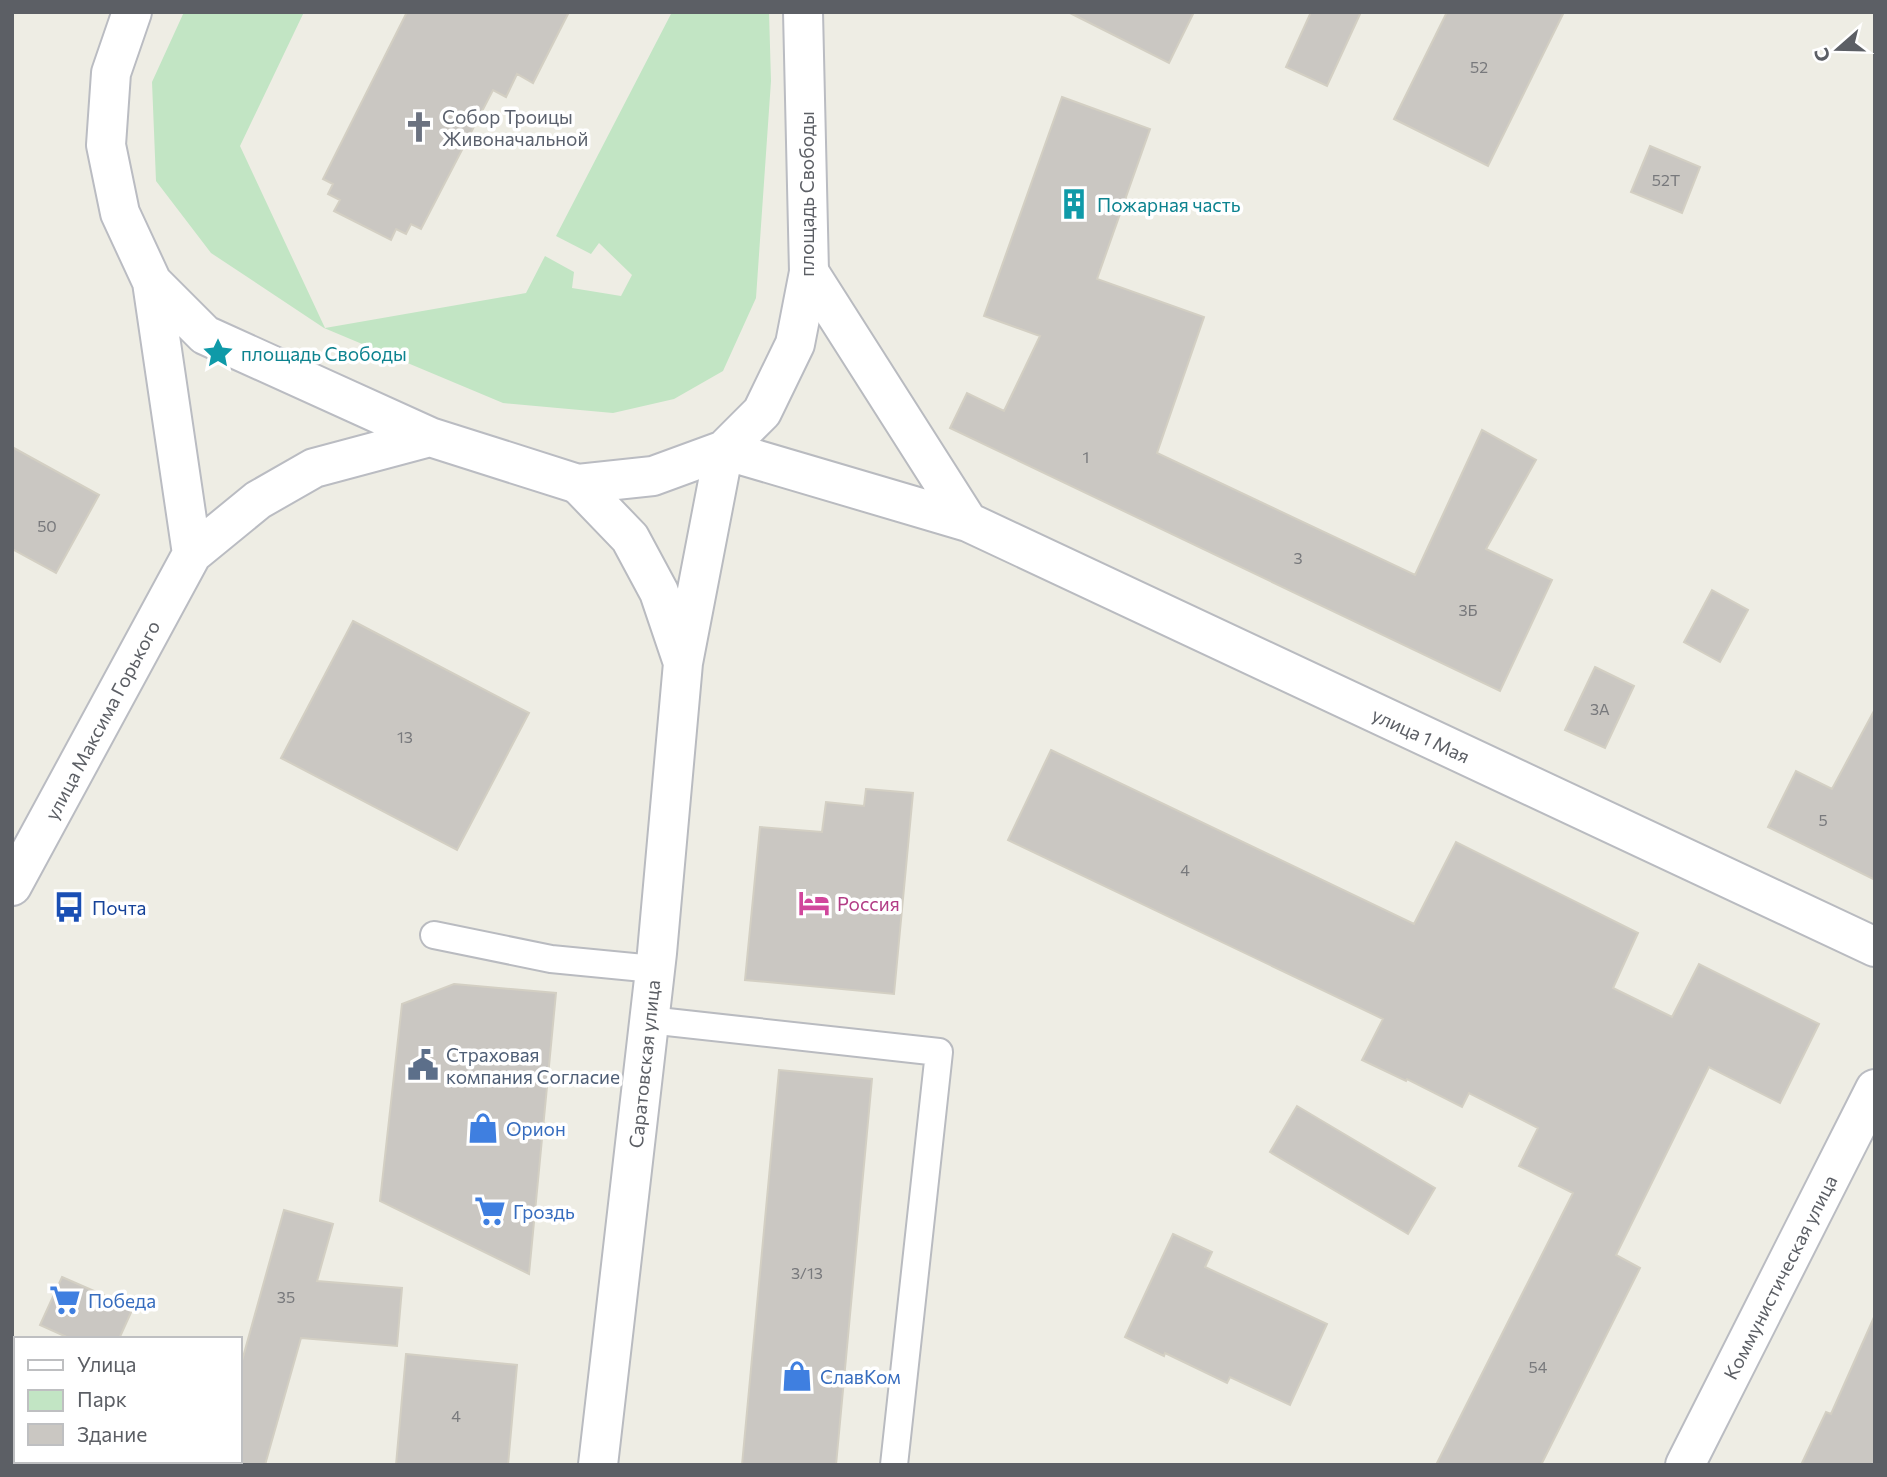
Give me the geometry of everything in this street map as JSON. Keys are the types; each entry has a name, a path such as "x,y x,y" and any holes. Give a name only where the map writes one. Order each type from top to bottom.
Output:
{"street":[{"name":"площадь Свободы","path":"132,12 111,73 106,145 120,213 152,282 205,335 430,437 578,484 653,475 724,450 762,412 794,344 809,272 803,12"},
{"path":"809,272 968,522"},
{"path":"152,282 192,554"},
{"path":"192,554 258,500 314,468 430,437"},
{"name":"улица 1 Мая","path":"724,450 968,522 1875,947"},
{"name":"Саратовская улица","path":"598,1465 649,1020 683,663 724,450"},
{"path":"578,484 630,538 659,592 683,663"},
{"name":"улица Максима Горького","path":"12,886 192,554"},
{"name":"Коммунистическая улица","path":"1685,1465 1875,1089"}],"lane":[{"path":"434,935 551,959 654,969"},
{"path":"649,1020 939,1052 894,1465"}],"green space":[{"path":"184,12 304,12 240,146 325,328 526,293 545,256 574,272 572,288 621,296 632,275 599,243 591,254 556,236 672,12 769,12 771,81 756,298 723,371 674,399 613,413 503,403 324,328 211,253 156,181 152,82"}],"building":[{"name":"Собор Троицы Живоначальной","path":"407,12 569,12 533,83 517,74 506,97 493,90 421,229 411,224 406,234 396,229 391,240 334,211 340,200 328,194 333,184 323,179"},
{"path":"1068,12 1194,12 1169,63"},
{"path":"1311,12 1361,12 1327,86 1286,67"},
{"path":"1447,12 1564,12 1488,166 1394,119"},
{"path":"1062,97 1150,129 1097,279 1204,317 1157,453 1415,575 1482,430 1536,460 1486,549 1552,580 1500,691 950,428 967,393 1004,411 1040,336 984,316"},
{"path":"1650,146 1700,167 1682,213 1631,192"},
{"path":"12,447 99,495 56,573 12,549"},
{"path":"1712,590 1748,610 1720,662 1684,642"},
{"path":"353,621 529,713 457,850 281,758"},
{"path":"1595,667 1634,686 1605,748 1565,730"},
{"path":"1875,709 1875,880 1768,827 1796,771 1832,789"},
{"path":"1051,750 1414,924 1456,842 1638,933 1613,988 1672,1017 1699,964 1819,1024 1780,1103 1709,1067 1616,1255 1640,1268 1541,1465 1436,1465 1573,1193 1519,1166 1538,1128 1469,1093 1462,1107 1362,1060 1383,1019 1008,840"},
{"path":"866,789 913,793 894,994 745,980 760,827 822,832 826,802 864,806"},
{"path":"454,984 556,993 529,1274 380,1201 402,1004"},
{"path":"779,1070 872,1079 836,1465 742,1465"},
{"path":"1297,1106 1435,1188 1408,1234 1270,1152"},
{"path":"284,1210 333,1224 317,1281 402,1288 397,1346 301,1338 265,1465 240,1465 242,1361"},
{"path":"1173,1234 1212,1252 1205,1267 1327,1324 1290,1405 1230,1377 1227,1383 1125,1337"},
{"path":"62,1277 133,1308 120,1337 67,1337 40,1325"},
{"path":"1875,1315 1875,1465 1801,1465 1826,1412 1831,1414"},
{"path":"406,1354 517,1365 508,1465 396,1465"}],"place":[{"name":"Собор Троицы Живоначальной","path":"419,127"},
{"name":"Пожарная часть","path":"1074,204"},
{"name":"площадь Свободы","path":"218,353"},
{"name":"Россия","path":"814,903"},
{"name":"Почта","path":"69,907"},
{"name":"Страховая компания Согласие","path":"423,1065"},
{"name":"Орион","path":"483,1128"},
{"name":"Гроздь","path":"490,1211"},
{"name":"Победа","path":"65,1300"},
{"name":"СлавКом","path":"797,1376"}]}
